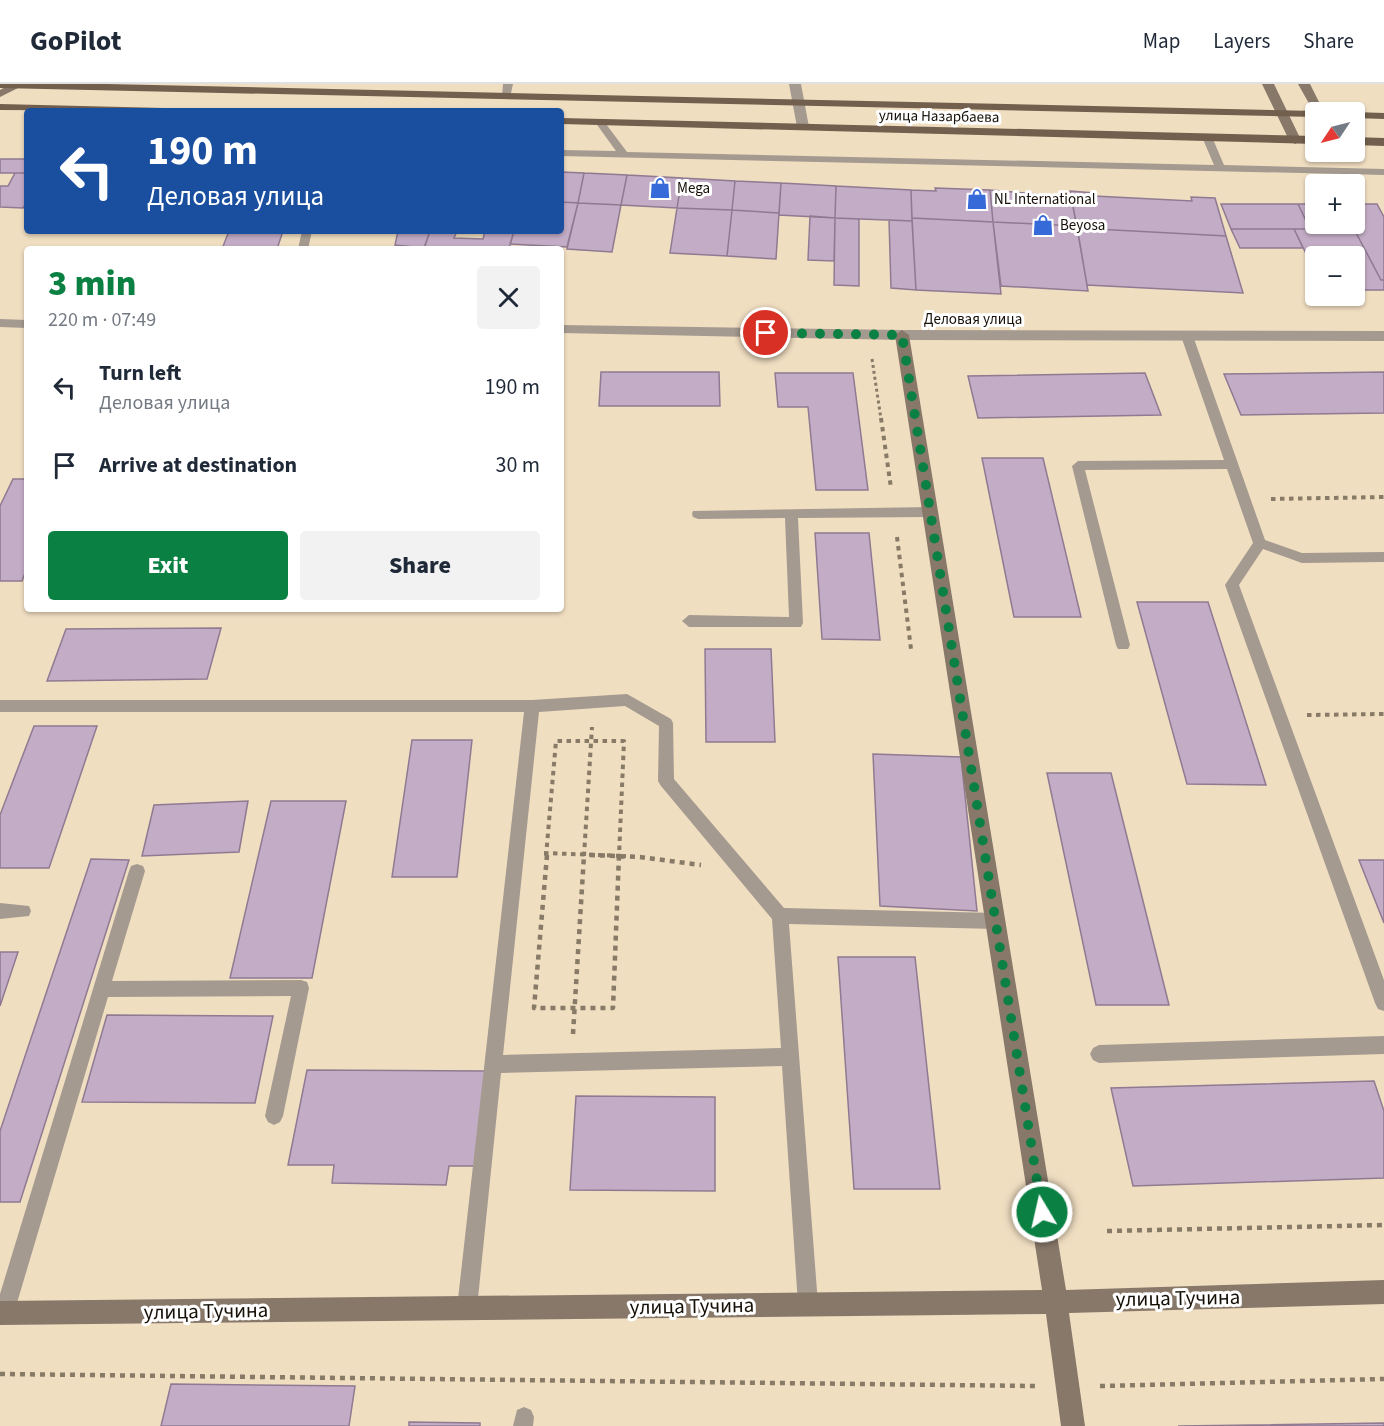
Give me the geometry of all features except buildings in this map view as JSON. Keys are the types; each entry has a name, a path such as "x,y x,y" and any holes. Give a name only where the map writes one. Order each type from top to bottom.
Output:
{"main road":[{"name":"улица Назарбаева","path":"0,85 507,90 798,103 1305,113"},
{"path":"0,107 41,108"},
{"path":"1365,115 1384,116"},
{"name":"улица Назарбаева","path":"564,121 1305,140"},
{"path":"1365,141 1384,142"}],"street":[{"path":"795,84 803,127"},
{"path":"1268,84 1295,140"},
{"path":"1304,84 1312,102"},
{"path":"0,94 20,85"},
{"path":"0,323 24,324"},
{"name":"Деловая улица","path":"564,329 902,335 1384,336"},
{"path":"902,335 1056,1302 1073,1426"},
{"name":"улица Тучина","path":"2,1313 1056,1302 1384,1292"}],"lane":[{"path":"600,122 624,155"},
{"path":"1207,137 1220,168"},
{"path":"564,153 1384,172"},
{"path":"1187,336 1260,543"},
{"path":"1124,645 1078,466 1232,464"},
{"path":"698,514 930,512"},
{"path":"689,621 796,623 790,513"},
{"path":"1260,543 1302,558 1384,557"},
{"path":"1260,543 1232,585 1280,716 1376,961 1384,1003"},
{"path":"0,706 532,706 627,700 666,723 666,781 780,916 808,1304"},
{"path":"467,1308 532,706"},
{"path":"2,1313 137,871"},
{"path":"0,911 23,911"},
{"path":"780,916 996,921"},
{"path":"101,989 301,988 274,1116"},
{"path":"1099,1054 1384,1045"},
{"path":"493,1064 790,1057"}],"path":[{"path":"1244,499 1384,497"},
{"path":"572,1062 594,702"},
{"path":"1280,716 1384,714"},
{"path":"534,1008 613,1008 624,741 556,741"},
{"path":"516,852 619,856 741,870"},
{"path":"1107,1231 1384,1225"},
{"path":"0,1374 1067,1387 1384,1379"}],"place":[{"name":"Mega","path":"660,188"},
{"name":"NL International","path":"977,199"},
{"name":"Beyosa","path":"1043,225"}],"route":[{"path":"766,333 902,335 1042,1212"}]}
